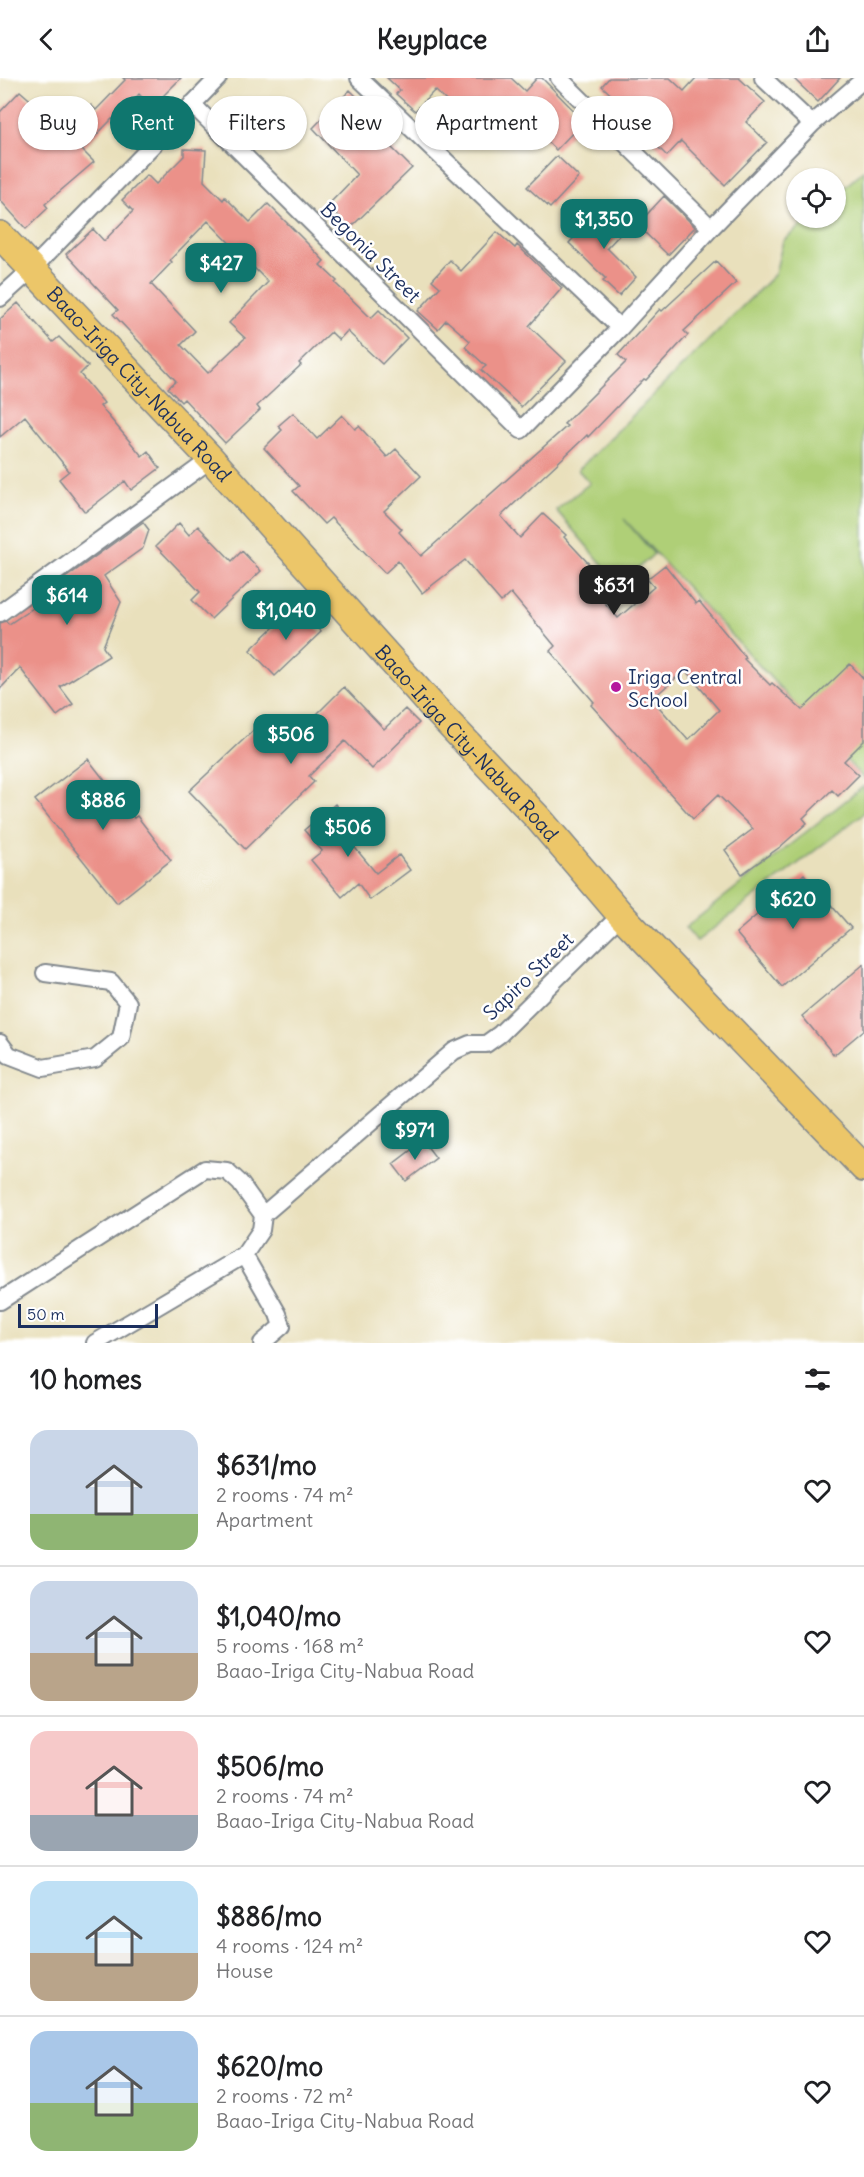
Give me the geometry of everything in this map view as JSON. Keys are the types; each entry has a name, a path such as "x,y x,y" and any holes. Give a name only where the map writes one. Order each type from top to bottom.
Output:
{"main road":[{"name":"Baao-Iriga City-Nabua Road","path":"0,235 211,459 434,708 538,818 621,915 864,1168"}],"street":[{"path":"195,101 218,78"},
{"path":"359,78 620,328 711,228 812,124 864,79"},
{"path":"559,78 711,228"},
{"path":"763,78 812,124"},
{"name":"Begonia Street","path":"195,107 521,430 620,328"},
{"path":"0,298 32,269 147,150"},
{"path":"0,613 211,459"},
{"name":"Sapiro Street","path":"263,1215 454,1051 470,1044 486,1044 500,1034 621,915"},
{"path":"0,1043 9,1055 43,1068 95,1059 121,1038 129,1003 111,982 45,973"},
{"path":"0,1301 205,1169 227,1171 240,1183 263,1215 261,1230 244,1255 94,1343"},
{"path":"244,1255 278,1314 282,1326 262,1343"}],"green space":[{"path":"864,170 864,779 624,519 654,554 620,585 556,510 590,483 578,470 775,274 783,241 798,228 846,228 846,186"},
{"path":"864,786 864,813 697,941 685,928"}],"building":[{"path":"123,78 181,78 163,96 141,96 139,94 137,96 110,96 110,121 98,133 98,108 125,80"},
{"path":"387,78 511,78 525,91 537,78 542,78 571,108 571,134 559,147 559,96 441,96 435,90 429,96 415,96 415,111 403,100 403,96 396,94 400,90"},
{"path":"609,78 670,78 684,91 696,78 739,78 765,102 746,122 767,142 725,185 681,141 673,150 673,96 612,96 602,86"},
{"path":"793,78 840,78 818,102"},
{"path":"350,90 356,96 344,96"},
{"path":"20,91 26,96 18,96 18,150 82,150 94,162 45,204 48,208 26,229 0,200 0,112"},
{"path":"319,122 319,134 313,128"},
{"path":"184,150 206,150 204,181 223,200 225,197 250,222 268,204 324,261 320,265 371,318 379,310 407,338 382,364 347,331 339,340 331,332 299,363 301,365 257,406 260,410 225,443 184,399 181,402 168,388 176,381 113,314 118,310 66,254 93,229 104,241 133,211 122,200 147,175 156,184 184,156","holes":["208,221 268,282 229,323 245,338 208,373 181,345 195,331 151,284 172,262 170,260"]},
{"path":"334,150 394,150 412,168 350,228 328,205 357,175"},
{"path":"661,150 673,150 667,156"},
{"path":"557,156 579,177 550,208 527,187"},
{"path":"664,196 695,227 668,255 637,225"},
{"path":"603,207 625,229 607,248 636,277 619,296 603,281 606,279 569,243"},
{"path":"497,232 515,248 517,245 562,288 529,326 566,361 521,407 481,370 486,366 465,347 470,341 446,320 438,329 418,311 440,287 432,280 450,260 461,271"},
{"path":"716,261 736,283 684,331 688,335 646,380 644,379 588,437 587,435 501,516 520,538 543,514 566,535 564,537 603,579 592,588 618,618 654,587 647,579 665,565 696,604 699,601 746,658 744,659 770,685 772,683 802,710 850,664 864,679 864,741 844,761 859,775 838,796 832,790 803,818 807,823 780,847 742,874 725,850 753,829 718,795 693,819 591,705 594,702 550,651 555,646 511,593 501,602 465,560 422,593 398,561 385,573 331,518 324,524 293,491 299,486 264,448 282,430 278,426 293,413 317,439 342,415 355,429 359,426 387,457 396,449 421,476 384,511 402,529 399,532 421,556 567,426 564,424 626,362 618,355 660,309 662,311","holes":["685,670 719,710 688,740 652,699"]},
{"path":"18,303 53,342 59,337 88,366 80,374 104,403 100,406 142,456 148,451 160,468 131,490 125,481 85,512 59,479 69,471 25,416 0,437 0,319"},
{"path":"143,522 149,530 143,548 104,576 121,602 103,647 109,656 60,687 73,704 57,716 20,668 0,689 0,623 6,621 9,624 39,604 37,600 65,582 64,579"},
{"path":"179,523 189,535 198,526 232,561 242,551 261,571 211,619 192,600 200,592 156,546"},
{"path":"296,606 321,632 275,676 250,650"},
{"path":"344,687 384,729 405,709 419,723 372,769 345,741 309,776 314,782 245,849 189,791 259,725 282,749"},
{"path":"88,759 134,818 137,816 171,860 117,903 35,800"},
{"path":"335,804 350,823 341,831 376,873 399,855 410,870 370,900 358,883 342,897 311,860 322,851 304,830"},
{"path":"804,874 851,928 782,987 736,933"},
{"path":"864,964 864,1030 834,1055 802,1016"},
{"path":"423,1141 436,1158 406,1181 393,1164"}],"place":[{"name":"Iriga Central School","path":"616,687"}]}
